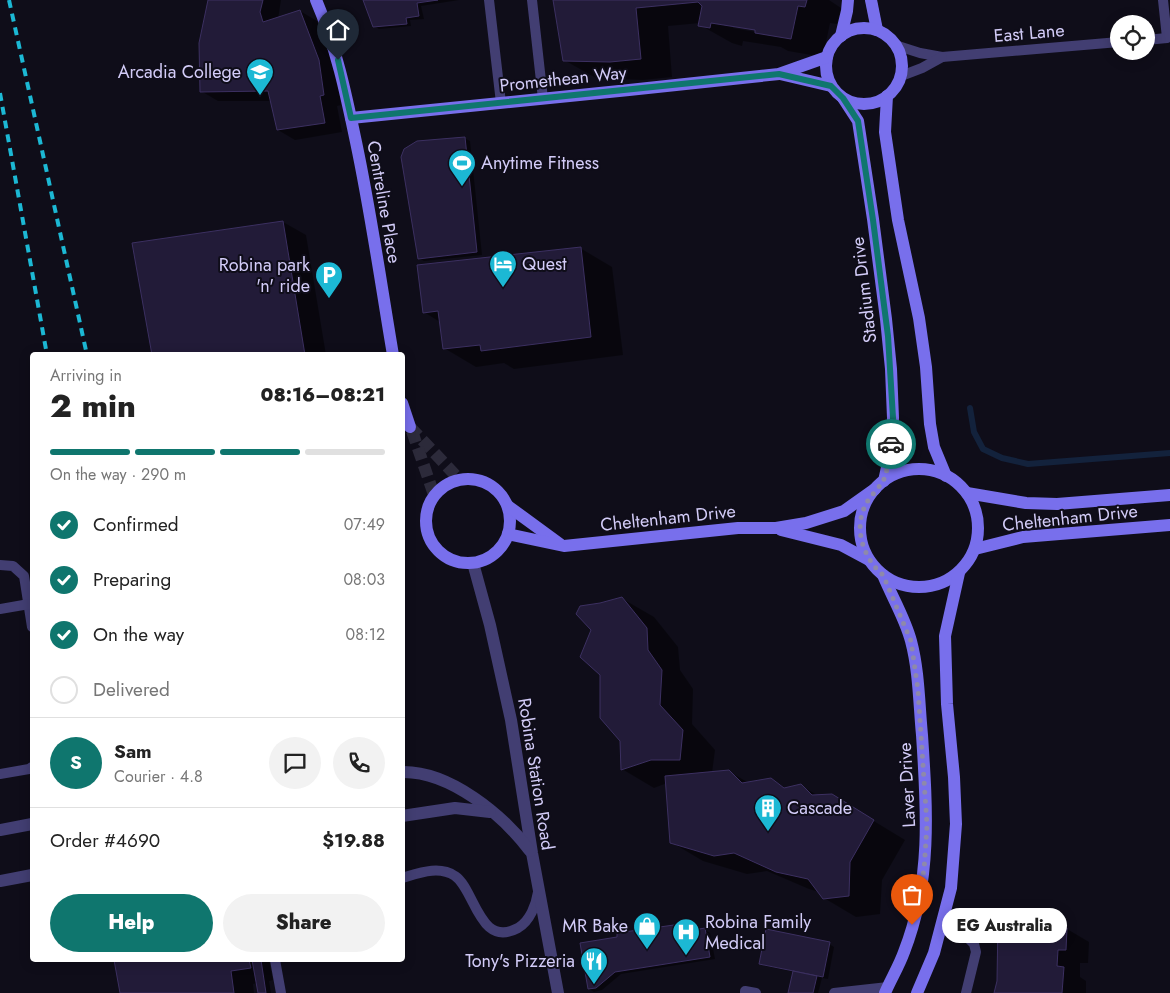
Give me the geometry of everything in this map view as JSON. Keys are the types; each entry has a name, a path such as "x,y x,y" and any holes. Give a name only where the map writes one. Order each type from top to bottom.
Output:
{"street":[{"name":"Centreline Place","path":"316,0 338,60 351,118 366,194 392,352"},
{"path":"841,36 848,0"},
{"path":"871,0 877,30"},
{"path":"864,28 877,30 896,45 902,65 896,87 887,96 877,102 866,104 854,103 843,98 831,86 826,72 827,57 832,45 841,36 852,30 864,28"},
{"path":"779,74 827,57"},
{"name":"Promethean Way","path":"351,118 779,74"},
{"path":"779,74 831,86"},
{"path":"887,96 885,132 898,220 919,318 934,448 946,476"},
{"name":"Stadium Drive","path":"843,98 858,121 873,220 891,370 893,418 891,449 879,485"},
{"path":"405,412 410,426"},
{"path":"914,470 931,470 958,483 967,493 976,511 979,530 975,549 959,573 946,582 914,588 883,575 874,568 862,542 860,523 865,505 879,485 898,473 914,470"},
{"path":"460,480 477,480 494,488 508,506 510,520 508,534 496,552 484,560 473,563 459,562 437,550 428,536 426,512 434,495 445,485 460,480"},
{"name":"Cheltenham Drive","path":"508,534 564,546 738,528 776,528 806,523 844,511 879,485"},
{"name":"Cheltenham Drive","path":"967,493 1026,503 1056,504 1170,495"},
{"path":"508,506 564,546"},
{"name":"Cheltenham Drive","path":"975,549 1023,537 1170,525"},
{"name":"Cheltenham Drive","path":"776,528 841,545 869,560"},
{"name":"Robina Station Road","path":"473,563 490,626 511,720 532,854 558,993"},
{"path":"917,993 934,953 952,888 956,824 947,704 946,636 959,573"},
{"name":"Laver Drive","path":"883,575 911,641 914,657 927,825 924,870 916,912 904,951 886,990"},
{"path":"405,772 438,778 455,785 492,812 516,834 532,854"},
{"path":"405,816 456,808 492,812"},
{"path":"0,830 30,824"},
{"path":"0,881 30,876"}],"lane":[{"path":"489,0 501,103"},
{"path":"532,0 543,98"},
{"path":"1155,39 1167,38 1163,0"},
{"name":"East Lane","path":"942,57 1110,43"},
{"path":"896,45 920,53 942,57"},
{"path":"900,76 922,68 942,57"},
{"path":"0,565 13,566 24,576 30,612"},
{"path":"0,609 29,604"},
{"path":"0,774 30,769"},
{"path":"405,877 433,870 454,875 466,889 481,919 492,929 504,931 516,928 528,917 536,901 538,886"},
{"path":"945,915 974,944 976,952 966,993"},
{"path":"276,962 281,993"},
{"path":"834,993 837,991 886,990"},
{"path":"745,993 745,991 756,993"}],"building":[{"name":"Arcadia College","path":"208,0 263,0 260,12 263,22 300,10 319,60 324,95 320,96 325,123 277,130 268,91 200,92 199,43"},
{"path":"363,0 438,0 417,3 419,16 406,18 407,24 373,27"},
{"path":"553,0 807,0 805,7 798,6 791,39 755,33 755,30 711,23 710,28 698,26 702,6 698,2 636,8 641,59 610,62 563,61"},
{"path":"465,137 477,252 418,259 401,157 404,149 417,141"},
{"name":"Robina park 'n' ride","path":"283,221 305,352 151,352 132,243"},
{"name":"Quest","path":"581,247 591,337 481,351 480,345 443,349 438,311 423,313 417,265"},
{"path":"622,597 647,628 648,650 662,670 660,705 683,730 680,760 651,760 621,770 620,741 600,718 600,675 580,657 591,630 576,614 580,606"},
{"name":"Cascade","path":"729,770 742,783 771,778 784,788 801,784 812,795 832,794 874,820 850,862 849,896 823,899 808,879 776,872 734,853 714,856 670,843 665,776"},
{"path":"1012,919 1012,929 1067,928 1066,950 1058,950 1057,966 1064,967 1062,993 994,993 997,981 998,920"},
{"path":"681,924 683,932 705,928 710,957 615,972 596,988 588,989 580,943 617,937 617,933"},
{"path":"766,929 830,942 823,977 759,964"},
{"path":"114,962 250,962 251,968 231,971 234,993 120,993"},
{"path":"252,962 261,962 266,993 258,993"},
{"path":"793,971 817,976 813,993 788,993"}],"waterway":[{"path":"970,408 974,432 983,449 1002,458 1028,464 1170,453"}],"tunnel":[{"path":"410,427 460,480"},
{"path":"412,431 434,495"}],"railway":[{"path":"9,0 86,352"},
{"path":"0,93 46,352"}],"way so far":[{"path":"891,444 884,481 875,489 865,505 860,523 862,542 869,560 874,568 883,575 911,641 917,678 927,825 924,870 912,925"}],"place":[{"name":"Arcadia College","path":"260,96"},
{"name":"Anytime Fitness","path":"462,187"},
{"name":"Quest","path":"503,288"},
{"name":"Robina park 'n' ride","path":"329,299"},
{"name":"Cascade","path":"768,832"},
{"name":"EG Australia","path":"912,925"},
{"name":"MR Bake","path":"647,950"},
{"name":"Robina Family Medical","path":"686,956"},
{"name":"Tony's Pizzeria","path":"594,985"}],"route":[{"path":"338,60 351,118 779,74 831,86 843,98 858,121 888,336 893,418 891,444"}]}
